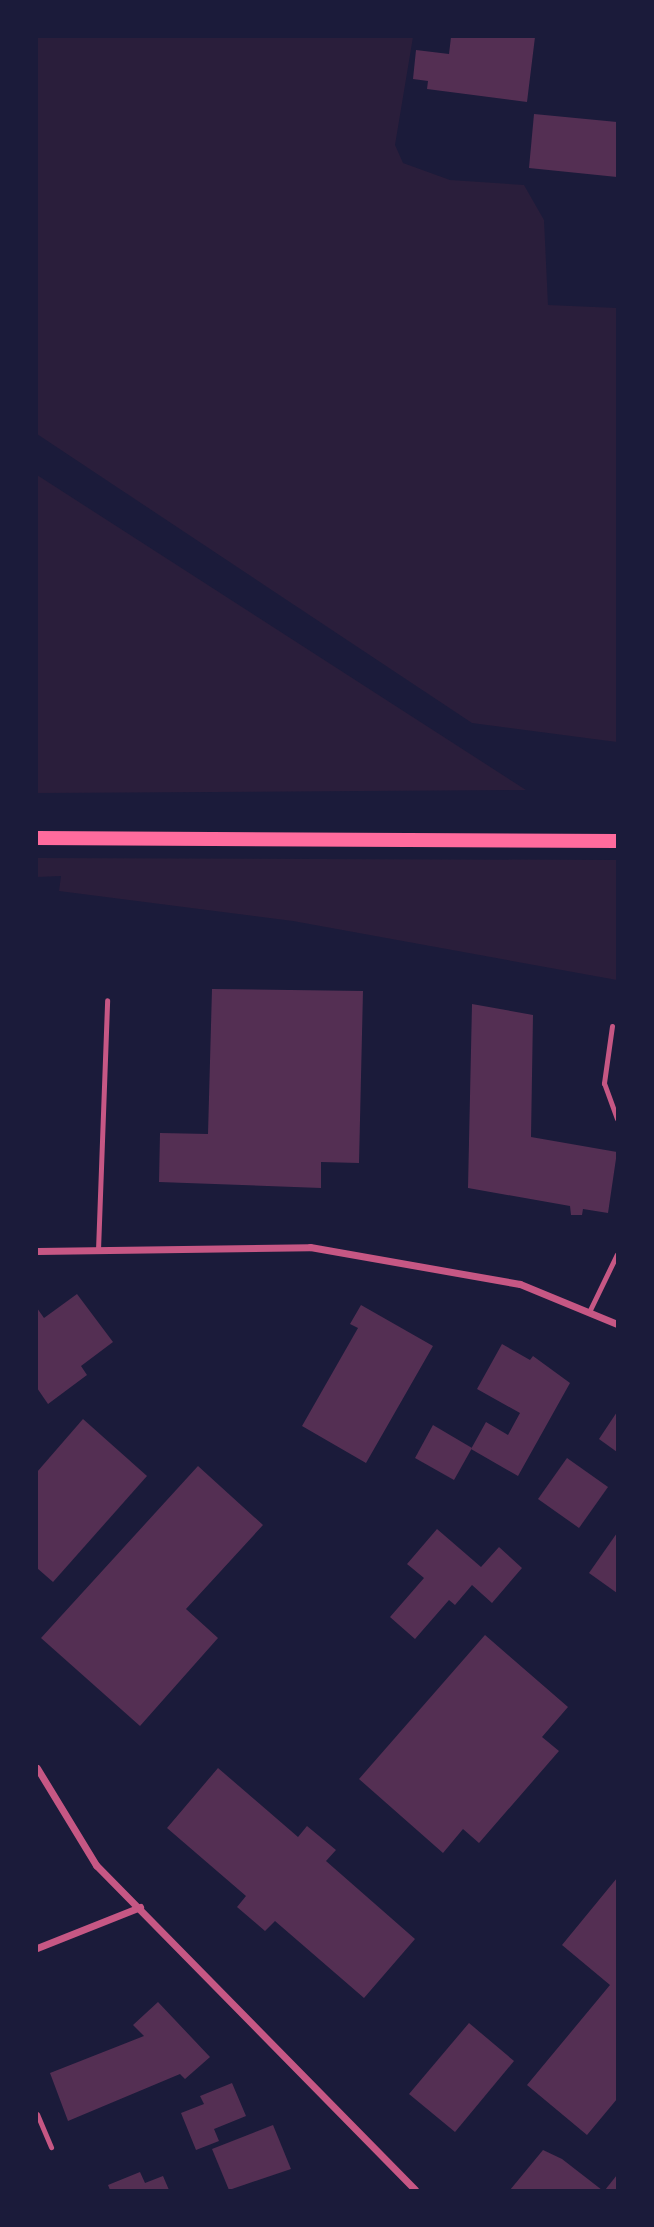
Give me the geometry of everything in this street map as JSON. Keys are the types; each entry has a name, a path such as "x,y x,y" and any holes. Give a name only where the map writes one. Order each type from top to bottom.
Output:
{"main road":[{"path":"37,838 617,841"}],"street":[{"path":"37,1251 310,1247 520,1284 617,1324"},
{"path":"37,1768 96,1866 140,1907 415,2190"},
{"path":"37,1948 140,1907"}],"lane":[{"path":"98,1250 107,1000"},
{"path":"612,1026 604,1083 617,1119"},
{"path":"589,1312 617,1254"},
{"path":"37,2114 51,2147"}],"shaded area":[{"path":"37,37 413,37 395,145 403,163 450,180 524,185 544,220 548,305 617,308 617,742 472,723 37,434"},
{"path":"37,475 526,790 37,793"},
{"path":"37,858 617,860 617,980 293,921 59,891 61,876 37,877"}],"building":[{"path":"451,37 535,37 527,102 427,89 428,81 413,79 416,50 449,54"},
{"path":"534,114 617,122 617,177 529,168"},
{"path":"212,989 363,991 359,1163 321,1162 321,1188 159,1182 160,1133 208,1134"},
{"path":"472,1004 533,1015 531,1137 617,1152 608,1213 583,1209 582,1215 571,1215 570,1206 468,1188"},
{"path":"77,1294 113,1342 81,1366 87,1375 48,1404 37,1388 37,1308 44,1318"},
{"path":"361,1305 433,1346 366,1463 302,1426 358,1328 350,1324"},
{"path":"502,1344 530,1360 533,1356 570,1383 518,1476 471,1449 486,1422 508,1435 520,1413 477,1389"},
{"path":"617,1412 617,1452 599,1439"},
{"path":"83,1419 147,1476 53,1582 37,1568 37,1472"},
{"path":"433,1425 472,1448 454,1480 415,1458"},
{"path":"567,1458 608,1487 579,1528 538,1499"},
{"path":"198,1466 263,1525 186,1609 218,1638 140,1726 41,1638"},
{"path":"437,1529 481,1567 499,1547 522,1568 492,1603 472,1585 455,1605 449,1600 415,1639 390,1617 424,1578 407,1564"},
{"path":"617,1533 617,1593 589,1573"},
{"path":"485,1635 568,1707 542,1737 559,1751 479,1843 463,1829 443,1853 359,1779"},
{"path":"218,1768 298,1837 307,1826 336,1850 326,1861 415,1939 364,1998 275,1921 265,1931 237,1907 246,1896 167,1828"},
{"path":"617,1878 617,2099 587,2135 527,2085 610,1985 562,1945"},
{"path":"158,2002 210,2057 185,2079 180,2074 68,2121 50,2073 144,2036 133,2025"},
{"path":"469,2023 514,2061 455,2132 409,2094"},
{"path":"232,2083 246,2116 214,2129 219,2141 196,2150 181,2113 204,2104 200,2096"},
{"path":"273,2125 291,2169 229,2190 212,2149"},
{"path":"543,2150 562,2159 602,2190 510,2190"},
{"path":"140,2172 145,2183 163,2176 169,2190 110,2190 108,2185"},
{"path":"617,2175 617,2190 605,2190"}]}
